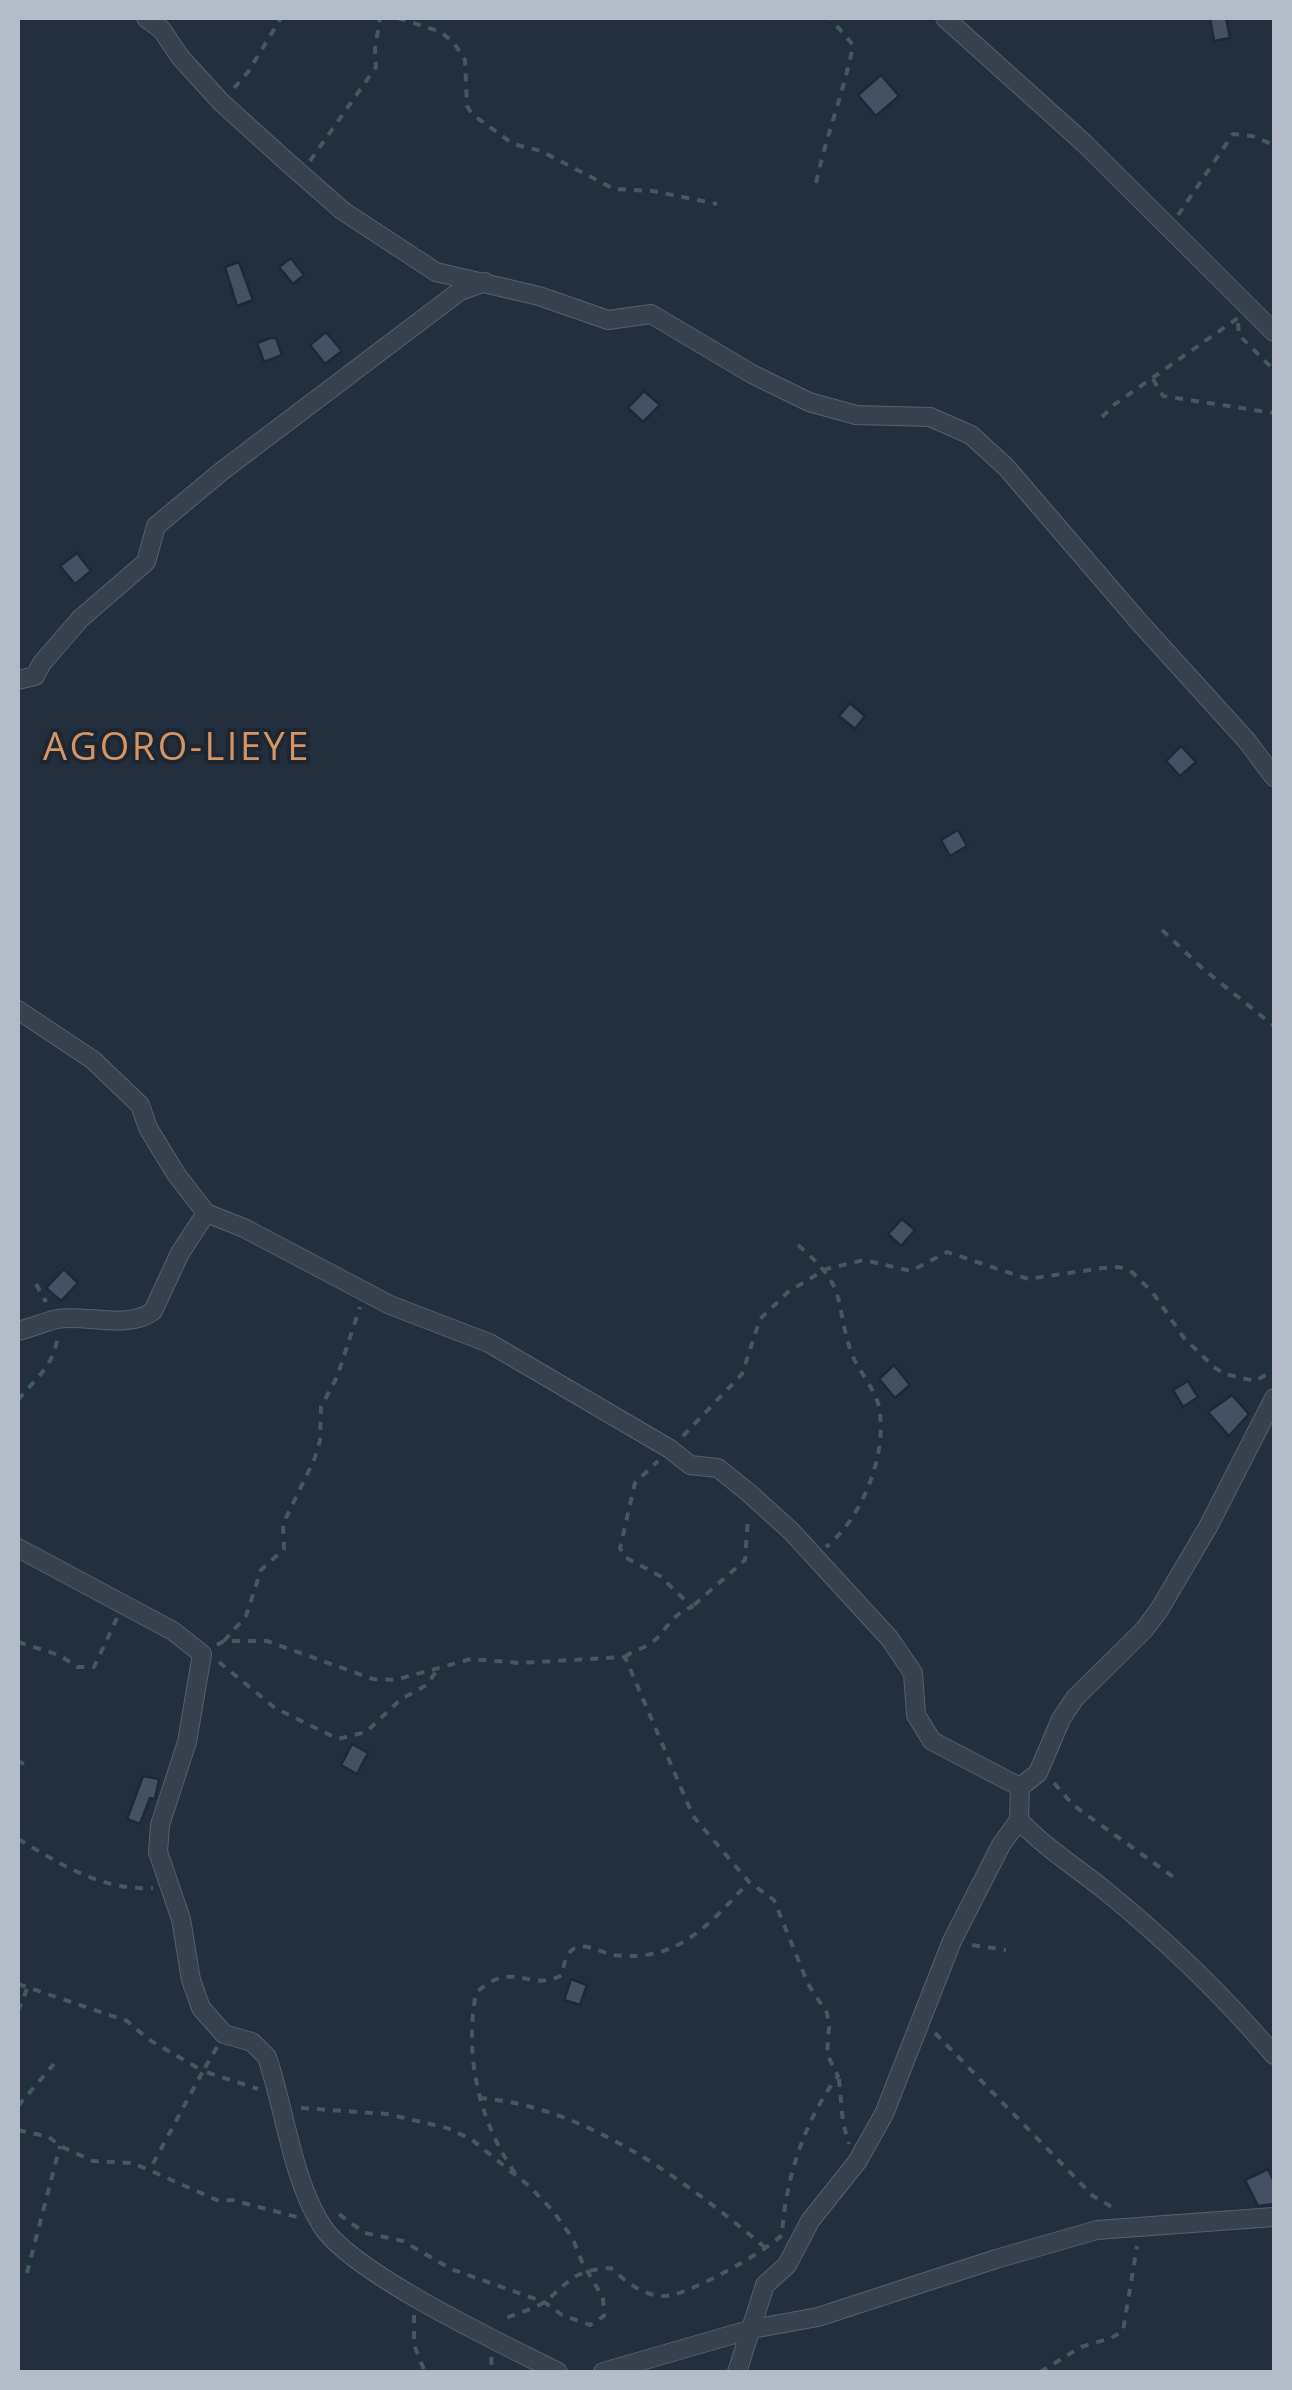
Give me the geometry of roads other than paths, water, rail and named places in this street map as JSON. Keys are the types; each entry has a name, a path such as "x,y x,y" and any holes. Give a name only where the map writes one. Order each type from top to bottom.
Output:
{"street":[{"path":"146,18 162,30 180,57 222,102 344,211 436,272 486,282 608,320 651,314 752,374 809,402 856,415 930,417 971,435 1006,467 1274,776"},
{"path":"945,18 1084,143 1171,228 1244,314 1274,332"},
{"path":"18,680 35,676 80,619 146,562 156,526 222,471 460,291 486,282"},
{"path":"18,1010 93,1060 140,1104 148,1128 206,1214 244,1228 390,1305 489,1343 670,1449 690,1466 718,1468 814,1556 907,1662 913,1673 916,1715 932,1742 1020,1787"},
{"path":"18,1331 56,1320 145,1318 153,1312 180,1253 206,1214"},
{"path":"1020,1787 1038,1773 1050,1741 1076,1698 1144,1630 1158,1610 1208,1526 1274,1398"},
{"path":"18,1548 191,1642 202,1654 187,1742 160,1825 158,1852 181,1919 195,1995 224,2034 259,2046 267,2057 306,2192 328,2218 344,2251 414,2295 558,2372"},
{"path":"738,2372 765,2285 788,2265 800,2238 856,2162 884,2114 952,1941 1000,1845 1019,1820 1020,1787"},
{"path":"1019,1820 1042,1844 1102,1888 1196,1969 1274,2055"},
{"path":"603,2372 752,2329 818,2317 1096,2230 1274,2217"}],"district":[{"name":"AGORO-LIEYE","path":"177,749"}]}
